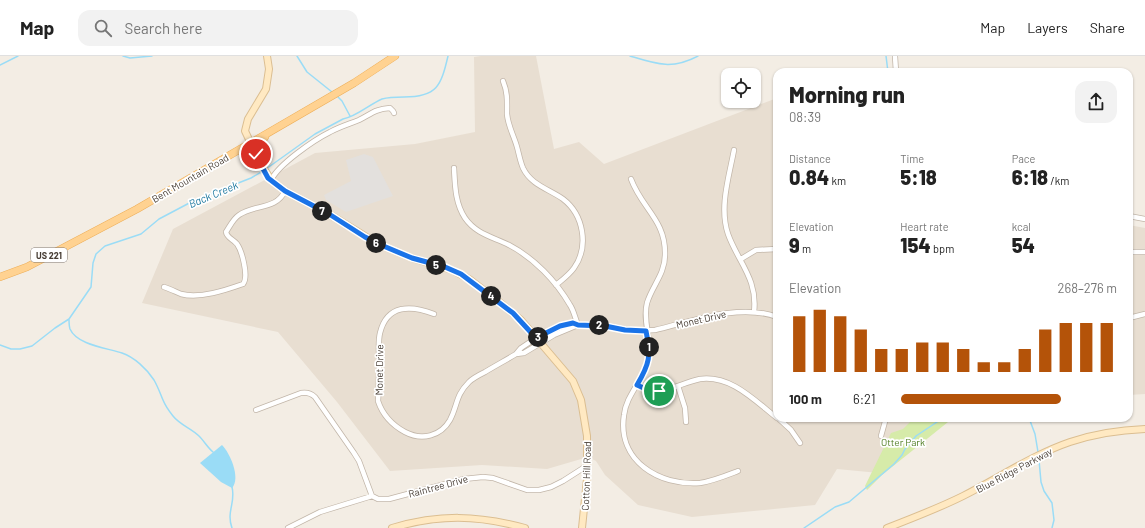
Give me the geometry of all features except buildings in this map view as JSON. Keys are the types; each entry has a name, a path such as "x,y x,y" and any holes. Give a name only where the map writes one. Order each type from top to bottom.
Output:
{"main road":[{"name":"Bent Mountain Road","path":"0,276 27,267 137,210 354,83 395,56"},
{"path":"257,158 257,148 268,133"}],"street":[{"name":"Cotton Hill Road","path":"266,56 269,69 266,89 248,119 245,131 257,158 271,180 285,191 329,214 365,237 381,245 412,258 445,267 461,274 513,313 568,374 579,394 587,436 588,465 582,528"},
{"path":"895,56 896,68"},
{"path":"503,81 507,94 508,120 522,167 537,184 568,203 576,214 581,227 583,242 580,256 574,268 556,285"},
{"path":"271,180 278,169 330,132 359,120 373,112 390,108 394,113"},
{"path":"734,150 724,198 725,216 728,234 748,273 754,289 754,312"},
{"path":"454,168 458,204 470,224 483,234 507,244 525,256 556,285 571,306 578,325"},
{"path":"631,180 638,194 658,222 663,234 665,255 663,268 647,305 646,331 649,347 648,361 625,408 623,423 628,447 635,459 641,465 653,474 670,481 691,483 710,481 738,471"},
{"path":"164,287 182,294 193,295 220,291 245,282 246,276 242,255 237,243 227,236 226,232 232,221 240,214 274,203 282,197 285,191"},
{"path":"1133,217 1145,219"},
{"path":"741,259 756,250 773,249"},
{"path":"1133,252 1145,252"},
{"name":"Monet Drive","path":"434,314 421,309 413,308 397,310 388,316 379,334 378,401 388,420 397,428 407,434 423,437 433,436 441,430 450,419 457,398 470,380 516,354 521,348 536,338 560,326 573,323 578,325"},
{"name":"Monet Drive","path":"516,354 524,353 554,335 578,325 595,324 625,330 646,331 727,313 754,312 773,316"},
{"path":"1133,317 1145,314"},
{"path":"637,385 646,389 659,391 700,379 707,378 720,380 734,386 773,415"},
{"path":"678,386 685,408 686,422"},
{"path":"256,410 301,393 306,392 312,394 316,397 359,460 372,496"},
{"path":"782,422 791,430 800,443"},
{"path":"881,436 885,422"},
{"name":"Blue Ridge Parkway","path":"887,528 951,502 1032,459 1070,442 1104,433 1145,430"},
{"name":"Raintree Drive","path":"288,528 320,512 372,496 378,499 389,499 464,479 482,477 493,478 527,490 539,490 551,487 563,481 588,465"},
{"path":"392,528 430,519 454,517 484,519 525,528"}],"shaded area":[{"path":"481,56 536,56 554,149 579,142 604,164 751,108 761,108 761,104 773,100 773,422 929,422 879,473 837,469 815,505 692,517 638,505 605,475 596,461 588,457 547,469 482,465 390,471 337,402 278,332 142,303 173,229 315,153 415,144 475,132 474,57"},
{"path":"364,154 373,157 393,196 346,212 326,200 324,195 351,181 346,160"},
{"path":"1133,226 1145,228 1145,394 1133,395"}],"green space":[{"name":"Otter Park","path":"910,422 948,422 882,475 867,490 865,486 891,433 903,429"}],"water":[{"path":"222,445 231,459 235,472 234,484 232,488 221,482 200,463"}],"waterway":[{"path":"0,65 18,56"},
{"path":"123,56 130,58 152,56"},
{"path":"297,56 307,72 332,92"},
{"name":"Back Creek","path":"266,169 315,134 343,119 353,116 377,101 393,97 424,95 431,92 440,82 448,56"},
{"name":"Back Creek","path":"630,56 664,64 680,63 698,56"},
{"path":"886,56 888,68"},
{"path":"337,96 342,101 350,116"},
{"name":"Back Creek","path":"0,345 11,349 20,349 32,346 69,319 91,287 93,263 96,254 105,246 141,234 159,219 195,200 251,178 263,171"},
{"path":"69,319 70,329 79,339 93,345 127,355 140,364 154,380 165,404 173,416 199,436 213,452"},
{"path":"804,528 835,507 849,502 894,464 916,436 937,422"},
{"path":"1030,422 1035,434 1038,452"},
{"path":"1039,460 1041,482 1044,491 1052,503 1054,520 1052,528"},
{"path":"232,487 233,498 230,512 230,522 232,528"}],"route":[{"path":"256,154 268,178 279,188 329,214 365,237 381,245 412,258 445,267 461,274 504,305 536,338 560,326 573,323 578,325 595,324 625,330 646,331 649,347 648,361 642,377 637,385 646,389 659,391"}]}
